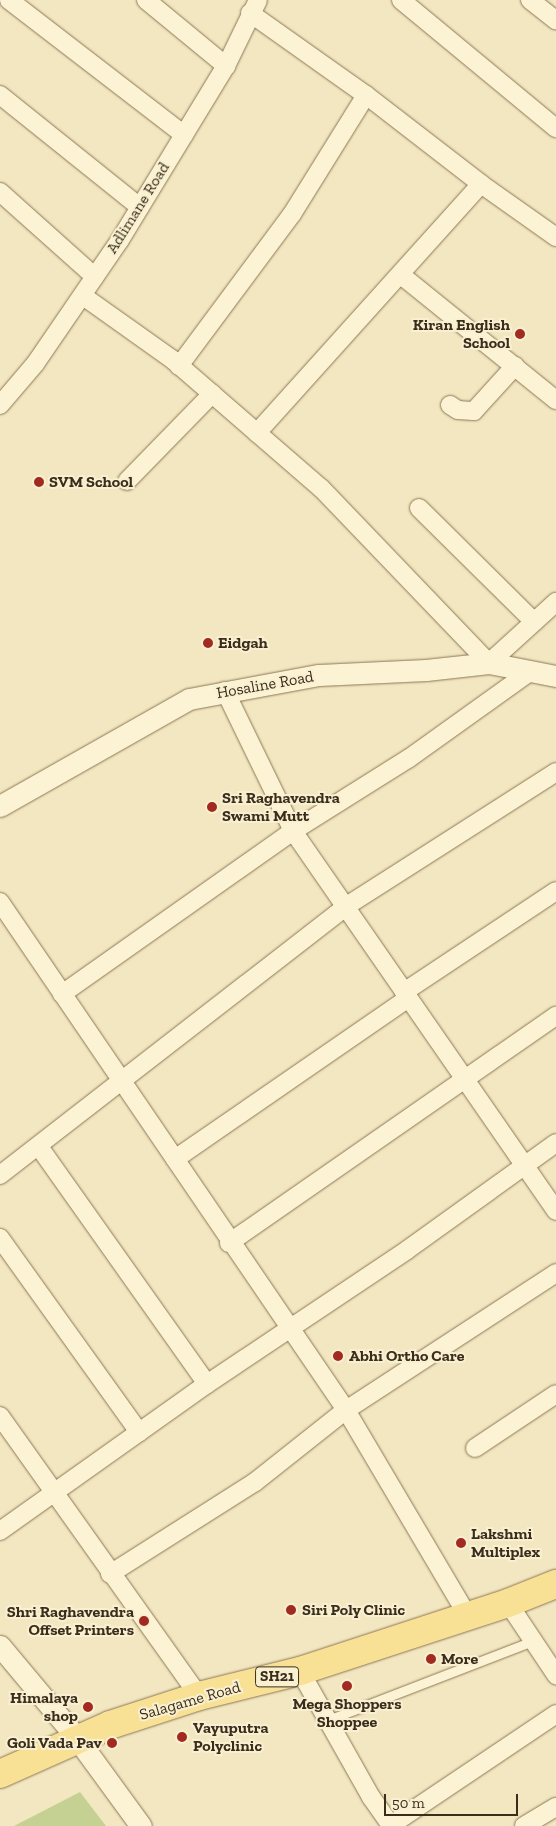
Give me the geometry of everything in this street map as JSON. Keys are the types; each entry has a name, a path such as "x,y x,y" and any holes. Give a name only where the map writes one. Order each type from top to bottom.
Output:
{"main road":[{"name":"Salagame Road","path":"0,1774 76,1737 199,1696 300,1671 508,1603 556,1584"}],"street":[{"path":"9,0 184,135"},
{"path":"146,0 226,66"},
{"path":"401,0 556,128"},
{"path":"530,0 556,20"},
{"path":"254,7 482,184 556,237"},
{"name":"Adlimane Road","path":"4,393 83,296 226,66 254,7"},
{"path":"0,95 140,207"},
{"path":"179,366 292,214 366,95"},
{"path":"257,433 482,184"},
{"path":"0,192 95,277"},
{"path":"401,275 556,400"},
{"path":"83,296 179,366 321,488 489,663 556,602"},
{"path":"450,405 458,410 474,411 515,366"},
{"path":"127,481 212,394"},
{"path":"419,508 534,622"},
{"name":"Hosaline Road","path":"0,806 189,699 224,691 319,675 426,670 489,663 556,676"},
{"path":"62,994 294,831 408,759 531,670"},
{"path":"224,691 294,831 344,907 556,1211"},
{"path":"0,1175 344,907 556,772"},
{"path":"175,1159 556,891"},
{"path":"0,902 120,1083 175,1159 229,1243 346,1410 468,1616"},
{"path":"229,1243 556,1016"},
{"path":"0,1530 289,1327 407,1250 524,1164 556,1143"},
{"path":"39,1146 207,1384"},
{"path":"0,1238 139,1432"},
{"path":"110,1574 255,1482 346,1410 556,1273"},
{"path":"475,1448 556,1394"},
{"path":"0,1416 57,1491 110,1574 199,1696"},
{"path":"508,1603 556,1675"},
{"path":"0,1646 76,1737 141,1826"},
{"path":"300,1671 391,1826 556,1714"},
{"path":"524,1826 556,1807"}],"lane":[{"path":"328,1720 533,1641"}],"green space":[{"path":"80,1792 106,1826 14,1826"}],"place":[{"name":"Kiran English School","path":"520,334"},
{"name":"SVM School","path":"39,482"},
{"name":"Eidgah","path":"208,643"},
{"name":"Sri Raghavendra Swami Mutt","path":"212,807"},
{"name":"Abhi Ortho Care","path":"338,1356"},
{"name":"Lakshmi Multiplex","path":"461,1543"},
{"name":"Siri Poly Clinic","path":"291,1610"},
{"name":"Shri Raghavendra Offset Printers","path":"144,1621"},
{"name":"More","path":"431,1659"},
{"name":"Mega Shoppers Shoppee","path":"347,1686"},
{"name":"Himalaya shop","path":"88,1707"},
{"name":"Vayuputra Polyclinic","path":"182,1737"},
{"name":"Goli Vada Pav","path":"112,1743"}]}
